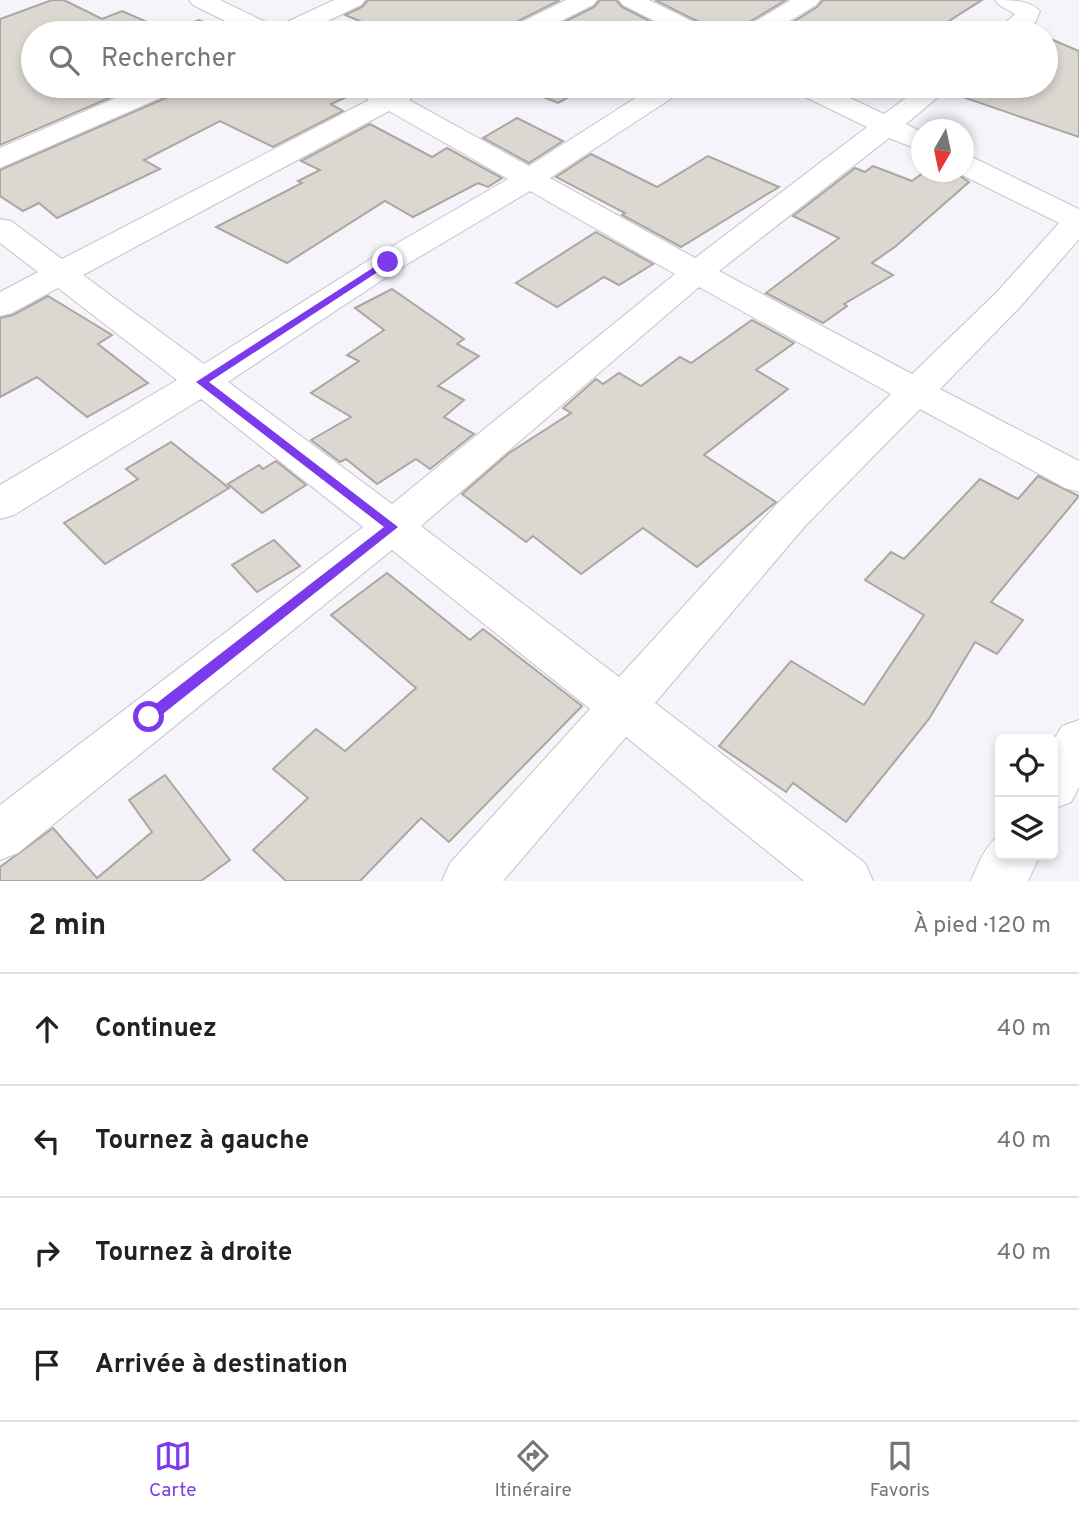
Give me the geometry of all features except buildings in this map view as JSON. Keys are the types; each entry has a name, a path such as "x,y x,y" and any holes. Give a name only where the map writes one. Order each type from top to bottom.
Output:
{"street":[{"path":"201,0 244,21"},
{"path":"309,21 354,0"},
{"path":"542,21 585,0"},
{"path":"631,0 672,21"},
{"path":"773,21 808,0"},
{"path":"1007,0 1028,11 1022,21"},
{"path":"0,159 138,98"},
{"path":"0,306 377,98"},
{"path":"404,98 529,178 916,392 1079,478"},
{"path":"0,505 202,382 388,262 529,178 653,98"},
{"path":"829,98 911,138"},
{"path":"0,836 392,527 697,272 922,98"},
{"path":"469,881 792,514 1008,300 1079,221 974,169"},
{"path":"0,228 392,527 846,881"},
{"path":"1058,777 1079,741"},
{"path":"998,881 1011,860"}],"route":[{"path":"149,717 392,527 202,382 388,262"}]}
